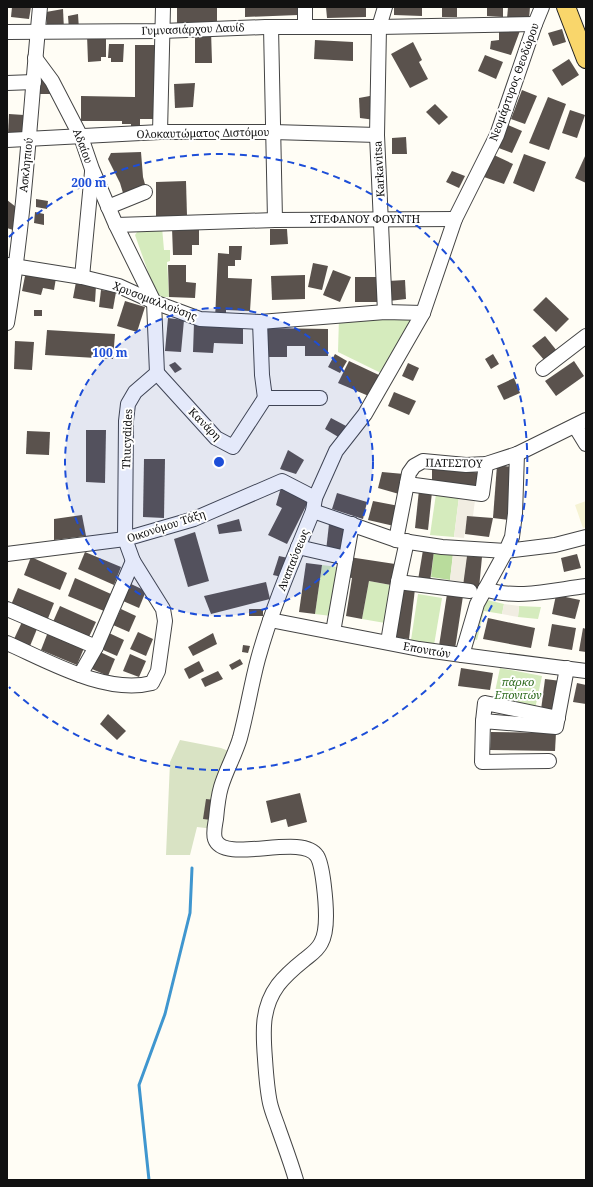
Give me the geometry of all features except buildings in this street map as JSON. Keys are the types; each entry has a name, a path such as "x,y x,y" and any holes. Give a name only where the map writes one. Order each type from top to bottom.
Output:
{"main road":[{"path":"566,7 586,59"}],"street":[{"name":"Ασκληπιού","path":"7,323 11,266 28,139 40,7"},
{"path":"160,132 163,7"},
{"path":"305,7 305,27"},
{"name":"Karkavitsa","path":"385,7 379,27 377,135 385,312"},
{"name":"Νεομάρτυρος Θεοδώρου","path":"423,313 455,219 497,135 542,7"},
{"name":"Γυμνασιάρχου Δαυίδ","path":"7,32 162,31 271,27 379,27 535,24"},
{"path":"271,27 275,220"},
{"name":"Αδαίου","path":"36,58 52,81 81,137 92,169 108,207 154,302"},
{"path":"7,83 34,82"},
{"name":"Ολοκαυτώματος Διστόμου","path":"7,140 160,132 273,132 377,135"},
{"path":"82,277 92,169"},
{"path":"108,207 145,192"},
{"name":"ΣΤΕΦΑΝΟΥ ΦΟΥΝΤΗ","path":"116,225 275,220 455,219"},
{"name":"Χρυσομαλλούσης","path":"11,266 82,277 119,286 154,302 200,319 260,322 385,312 423,313"},
{"path":"154,302 157,373"},
{"name":"Αναπαύσεως","path":"296,1180 271,1105 266,1079 263,1034 265,1012 277,986 287,975 315,951 323,938 326,915 321,864 313,850 306,848 234,850 224,848 218,844 214,838 218,799 221,786 234,757 240,737 258,659 270,620 314,504 336,451 365,414 423,313"},
{"path":"260,322 262,375 265,398 320,398"},
{"path":"543,369 586,336"},
{"name":"Κανάρη","path":"157,373 216,438 233,447 265,398"},
{"name":"Thucydides","path":"125,540 126,422 128,404 135,392 157,373"},
{"path":"580,423 586,444"},
{"name":"ΠΑΤΕΣΤΟΥ","path":"388,642 398,582 407,484 409,473 414,466 423,461 466,465 486,464 517,454 580,423"},
{"path":"462,656 477,604 512,537 514,527 517,454"},
{"path":"407,484 482,494 486,464"},
{"name":"Οικονόμου Τάξη","path":"7,554 125,540 194,519 282,481 314,504"},
{"path":"314,504 352,524 401,540 442,547 506,551 555,545 586,538"},
{"path":"333,632 352,524"},
{"path":"7,643 90,680 121,685 140,686 152,683 158,671 165,621 163,609 134,561 125,540"},
{"path":"298,547 346,558"},
{"path":"80,676 96,647 134,561"},
{"path":"398,582 470,591"},
{"path":"485,589 498,593 525,593 586,586"},
{"path":"7,609 96,647"},
{"name":"Επονιτών","path":"270,620 462,656 586,671"},
{"path":"549,761 482,762 483,721 556,726 567,668"}],"shaded area":[{"path":"459,497 475,500 473,516 467,516 464,538 454,537"},
{"path":"586,501 586,527 583,528 575,505"},
{"path":"453,554 467,556 464,582 450,580"},
{"path":"504,604 519,606 518,617 502,614"}],"green space":[{"path":"162,227 164,250 170,250 170,261 167,262 169,297 157,297 135,235 140,228"},
{"path":"419,316 383,374 338,352 339,317"},
{"path":"436,494 459,497 454,537 430,535"},
{"path":"434,551 453,554 450,580 431,577"},
{"path":"322,565 338,567 331,616 315,614"},
{"path":"369,581 391,585 385,623 362,619"},
{"path":"418,594 442,598 434,645 411,640"},
{"path":"483,599 504,604 502,614 484,611 477,640 473,639"},
{"path":"519,606 541,607 538,619 518,617"},
{"name":"πάρκο Επονιτών","path":"500,668 542,676 535,709 493,701"},
{"path":"180,740 221,748 231,752 214,829 197,827 190,855 166,855 170,762"}],"waterway":[{"path":"149,1180 139,1085 165,1014 190,913 192,868"}]}
